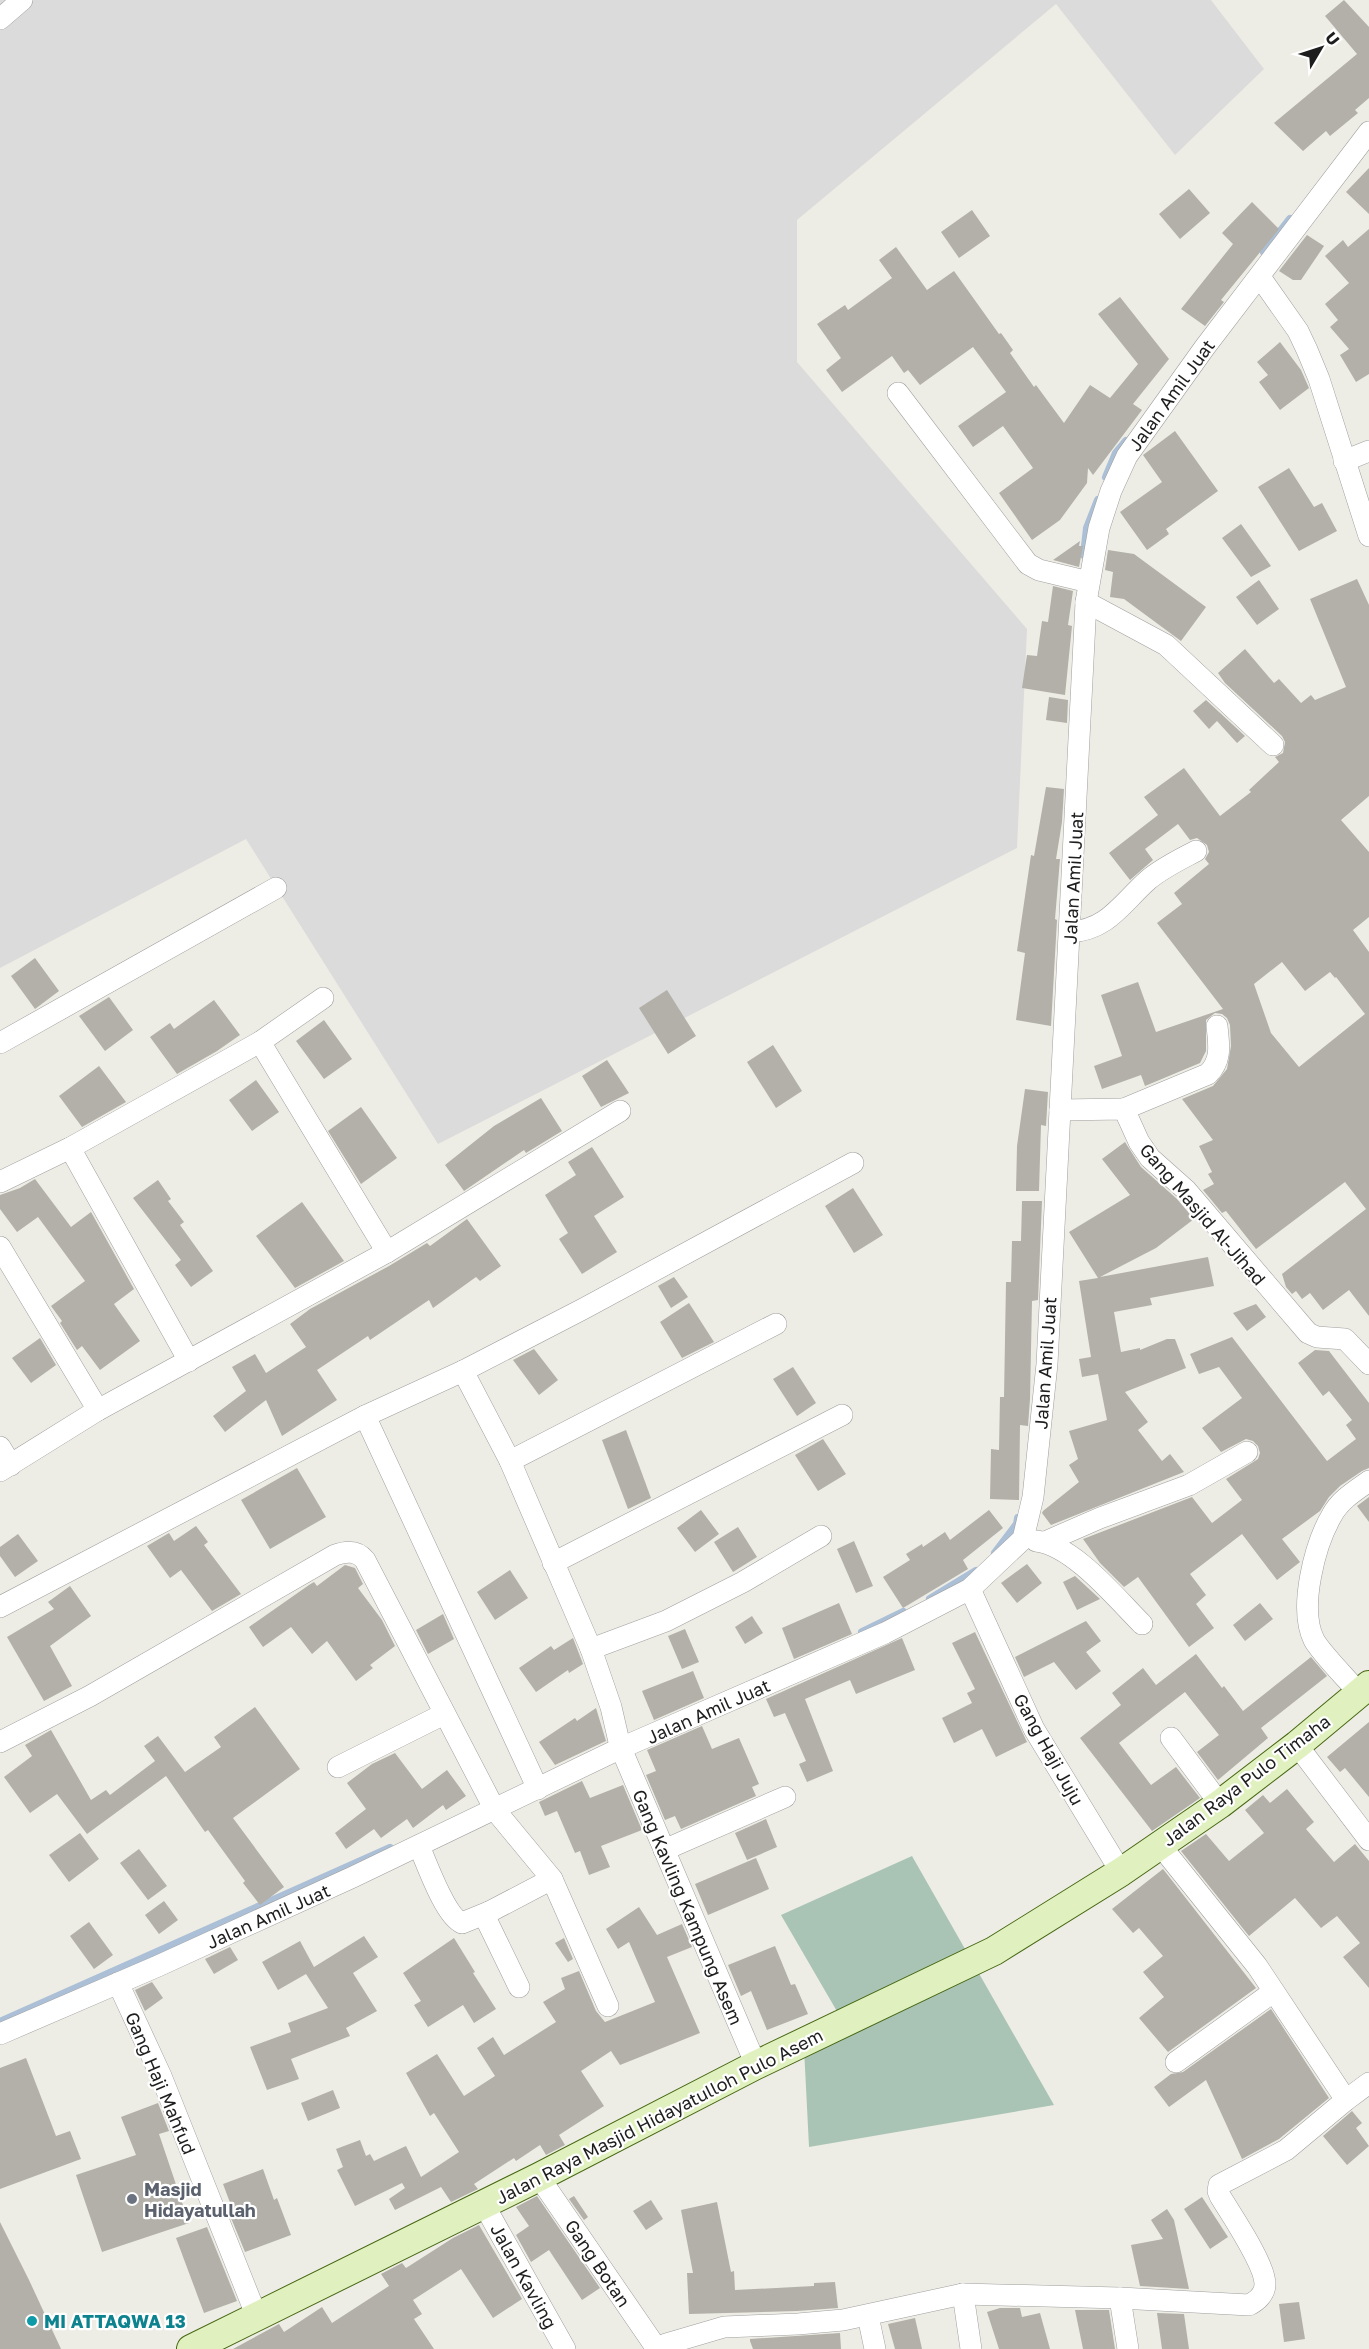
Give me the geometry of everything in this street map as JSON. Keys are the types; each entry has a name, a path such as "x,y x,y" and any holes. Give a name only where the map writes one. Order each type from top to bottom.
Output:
{"street":[{"path":"0,19 22,0"},
{"name":"Jalan Amil Juat","path":"0,2034 419,1846 492,1804 620,1745 885,1633 970,1589 1023,1539 1033,1497 1047,1364 1088,592 1099,528 1114,482 1127,456 1205,347 1369,132"},
{"path":"1260,277 1298,331 1307,350 1319,379 1369,536"},
{"path":"898,393 1028,564 1088,592 1166,645 1273,745"},
{"path":"1344,461 1369,452"},
{"path":"1070,932 1086,931 1097,927 1114,915 1156,874 1196,851"},
{"path":"0,1043 276,888"},
{"path":"0,1182 70,1148 260,1042 323,998"},
{"path":"1060,1110 1124,1109 1208,1074 1217,1066 1220,1049 1217,1026"},
{"path":"260,1042 387,1252"},
{"name":"Gang Masjid Al-Jihad","path":"1124,1109 1139,1142 1150,1158 1186,1190 1308,1333 1317,1337 1345,1339 1369,1364"},
{"path":"0,1447 6,1468 98,1410 387,1252 620,1111"},
{"path":"70,1148 189,1361"},
{"path":"0,1607 365,1416 463,1371 583,1309 853,1163"},
{"path":"0,1247 98,1410"},
{"path":"510,1461 776,1324"},
{"name":"Gang Kavling Kampung Asem","path":"463,1371 510,1461 591,1650 611,1707 620,1745 756,2066"},
{"path":"553,1563 842,1415"},
{"path":"365,1416 536,1784"},
{"path":"1045,1542 1100,1518 1189,1485 1247,1452"},
{"path":"1364,1689 1314,1641 1308,1613 1308,1596 1320,1540 1332,1514 1349,1495 1369,1481"},
{"path":"591,1650 666,1621 743,1582 821,1536"},
{"path":"1023,1539 1045,1542 1067,1554 1081,1564 1142,1624"},
{"path":"0,1742 90,1696 335,1555 347,1552 356,1553 365,1560 492,1804 552,1879 608,2006"},
{"name":"Gang Haji Juju","path":"970,1589 1034,1729 1121,1872"},
{"name":"Jalan Raya Pulo Timaha","path":"1121,1872 1220,1804 1364,1689"},
{"path":"338,1767 444,1714"},
{"path":"1171,1738 1220,1804"},
{"path":"1297,1744 1369,1839"},
{"path":"664,1850 785,1797"},
{"path":"1160,1845 1257,1966 1346,2100"},
{"path":"419,1846 449,1911 456,1920 462,1923 489,1912 552,1879"},
{"name":"Jalan Raya Masjid Hidayatulloh Pulo Asem","path":"191,2349 232,2340 257,2317 756,2066 978,1960 1121,1872"},
{"path":"489,1912 486,1919 488,1927 519,1987"},
{"name":"Gang Haji Mahfud","path":"118,1983 161,2076 257,2317"},
{"path":"1176,2062 1273,1992"},
{"path":"659,2349 666,2344 724,2327 798,2324 868,2316 963,2294 1120,2298 1249,2305 1257,2302 1265,2286 1263,2271 1220,2196 1219,2185 1286,2150 1369,2083"},
{"name":"Gang Botan","path":"539,2177 659,2349"},
{"name":"Jalan Kavling","path":"483,2203 566,2349"},
{"path":"963,2294 971,2349"},
{"path":"1120,2298 1128,2349"},
{"path":"868,2316 874,2349"}],"shaded area":[{"path":"0,0 1211,0 1264,69 1175,155 1056,4 797,220 797,362 1027,629 1017,848 438,1144 246,839 0,968"}],"green space":[{"path":"912,1856 1054,2105 809,2147 804,2048 849,2032 781,1915"}],"building":[{"path":"1344,0 1369,27 1369,98 1355,110 1358,113 1330,136 1326,131 1303,151 1274,123 1357,54 1325,16"},
{"path":"1369,168 1369,214 1346,192"},
{"path":"1189,189 1210,213 1180,239 1159,214"},
{"path":"1252,202 1279,229 1221,300 1224,302 1205,326 1181,309 1233,244 1222,233"},
{"path":"972,210 990,236 959,258 941,232"},
{"path":"1369,229 1369,374 1356,382 1340,355 1349,349 1330,327 1338,320 1325,304 1349,283 1325,256 1343,240 1348,247"},
{"path":"1307,235 1324,246 1301,280 1293,280 1279,271"},
{"path":"896,247 927,290 954,271 1013,350 1010,353 1034,387 1036,385 1064,423 1090,385 1110,398 1138,364 1098,314 1120,297 1169,359 1133,404 1142,410 1093,475 1088,468 1087,483 1060,520 1032,540 999,493 1033,468 1003,426 973,447 958,426 1006,392 973,347 920,385 908,370 904,373 892,356 842,392 826,370 841,358 817,324 845,305 848,310 892,278 879,260"},
{"path":"1280,342 1301,370 1309,388 1280,410 1259,382 1268,375 1257,362"},
{"path":"1175,431 1218,491 1166,529 1169,534 1147,550 1120,512 1162,482 1143,455"},
{"path":"1289,468 1314,507 1322,503 1337,531 1299,551 1258,487"},
{"path":"1241,524 1271,566 1251,577 1222,538"},
{"path":"1080,541 1079,546 1083,546 1079,567 1053,560"},
{"path":"1108,550 1134,554 1206,607 1181,641 1124,599 1110,597 1113,572 1105,570"},
{"path":"1357,579 1369,605 1369,796 1341,820 1369,852 1369,917 1353,930 1369,952 1369,1316 1349,1290 1323,1310 1310,1293 1302,1299 1296,1291 1292,1294 1286,1287 1282,1274 1366,1209 1345,1182 1256,1249 1226,1211 1222,1213 1203,1190 1214,1184 1208,1174 1212,1172 1199,1146 1213,1140 1182,1099 1213,1086 1227,1069 1231,1046 1230,1025 1227,1018 1215,1013 1206,1020 1206,1051 1200,1063 1145,1086 1141,1075 1102,1089 1094,1066 1122,1056 1101,995 1138,982 1156,1032 1223,1009 1157,923 1182,904 1174,893 1209,864 1205,859 1209,852 1207,845 1197,838 1190,840 1178,824 1145,849 1153,860 1130,880 1109,853 1158,815 1144,797 1184,768 1220,816 1251,792 1249,790 1279,762 1275,757 1283,753 1285,742 1282,736 1225,683 1218,673 1245,649 1274,683 1279,679 1301,703 1311,695 1315,700 1346,687 1310,599","holes":["1282,962 1305,991 1330,972 1365,1014 1299,1067 1271,1033 1254,984"]},
{"path":"1259,580 1279,609 1257,625 1236,597"},
{"path":"1053,586 1073,591 1068,625 1072,626 1065,695 1022,688 1027,655 1037,656 1042,621 1048,622"},
{"path":"1049,697 1068,700 1067,723 1046,720"},
{"path":"1206,700 1245,736 1237,743 1217,721 1209,729 1193,711"},
{"path":"1046,787 1064,789 1056,859 1060,859 1051,1026 1016,1020 1025,953 1017,951 1031,855 1034,856"},
{"path":"35,958 59,991 35,1009 11,976"},
{"path":"667,990 696,1036 668,1054 639,1008"},
{"path":"109,997 133,1030 105,1051 79,1016"},
{"path":"214,1000 240,1035 177,1074 150,1037 170,1023 174,1029"},
{"path":"324,1020 352,1059 324,1079 296,1041"},
{"path":"773,1045 802,1091 776,1108 747,1062"},
{"path":"607,1060 629,1093 601,1107 582,1076"},
{"path":"99,1066 126,1102 82,1127 59,1096"},
{"path":"256,1080 279,1112 252,1131 229,1100"},
{"path":"1025,1089 1048,1092 1046,1126 1041,1125 1039,1191 1016,1191 1017,1146"},
{"path":"541,1098 562,1131 526,1153 524,1150 464,1191 445,1165 494,1126"},
{"path":"361,1107 397,1158 361,1184 328,1131"},
{"path":"1125,1142 1141,1167 1177,1199 1194,1219 1156,1248 1100,1277 1208,1257 1214,1286 1150,1298 1152,1305 1114,1312 1121,1352 1140,1348 1140,1350 1167,1339 1175,1339 1186,1368 1125,1392 1148,1422 1138,1430 1162,1461 1170,1454 1184,1472 1051,1525 1042,1513 1043,1511 1079,1482 1069,1465 1078,1459 1069,1431 1107,1420 1098,1374 1082,1377 1079,1359 1091,1357 1079,1281 1098,1278 1069,1232 1130,1195 1102,1159"},
{"path":"592,1147 624,1197 594,1216 617,1252 582,1274 559,1239 568,1233 545,1195 576,1175 568,1162"},
{"path":"35,1179 71,1227 91,1212 134,1289 114,1304 140,1341 100,1370 82,1346 77,1350 60,1323 62,1321 51,1306 85,1281 38,1217 17,1232 0,1209 0,1195 20,1188"},
{"path":"158,1180 171,1199 168,1201 184,1222 180,1225 213,1271 191,1287 175,1265 181,1260 133,1198"},
{"path":"853,1188 883,1235 854,1253 825,1206"},
{"path":"1022,1201 1042,1201 1038,1300 1032,1301 1028,1426 1020,1425 1019,1500 990,1499 991,1449 999,1450 1000,1397 1004,1397 1006,1282 1011,1282 1012,1241 1021,1241"},
{"path":"302,1202 344,1261 295,1288 256,1236"},
{"path":"467,1219 501,1266 480,1281 476,1277 433,1308 429,1300 370,1340 368,1336 317,1370 337,1400 282,1436 266,1400 225,1432 213,1416 246,1391 232,1367 255,1354 266,1373 306,1347 290,1324 310,1309 427,1243 430,1246"},
{"path":"674,1277 688,1297 671,1308 658,1286"},
{"path":"689,1303 714,1342 682,1358 660,1322"},
{"path":"1256,1304 1266,1317 1247,1331 1233,1313"},
{"path":"1232,1337 1327,1461 1356,1439 1346,1425 1352,1420 1329,1391 1323,1396 1298,1363 1315,1350 1329,1351 1369,1403 1369,1468 1340,1486 1320,1511 1282,1539 1300,1562 1277,1580 1242,1534 1190,1574 1206,1595 1196,1604 1214,1628 1189,1647 1138,1577 1124,1587 1100,1563 1083,1539 1192,1497 1212,1523 1242,1500 1226,1479 1258,1459 1260,1453 1258,1446 1246,1439 1221,1452 1202,1428 1242,1398 1219,1367 1199,1374 1190,1354"},
{"path":"40,1338 56,1365 31,1383 12,1358"},
{"path":"534,1349 558,1380 539,1395 513,1360"},
{"path":"793,1367 816,1403 797,1416 773,1379"},
{"path":"626,1430 651,1498 628,1509 602,1440"},
{"path":"823,1439 846,1474 818,1491 795,1455"},
{"path":"297,1468 326,1517 270,1549 241,1500"},
{"path":"1369,1497 1369,1522 1357,1506"},
{"path":"701,1510 719,1534 695,1552 677,1528"},
{"path":"989,1510 1003,1528 963,1560 968,1569 903,1608 883,1577 910,1560 906,1554 922,1544 923,1547 945,1532 950,1540"},
{"path":"196,1526 208,1542 204,1545 241,1594 212,1611 181,1570 170,1578 147,1546 169,1533 174,1541"},
{"path":"738,1527 757,1557 733,1572 714,1542"},
{"path":"18,1534 38,1561 15,1577 0,1556 0,1547"},
{"path":"854,1541 873,1586 856,1593 837,1549"},
{"path":"1027,1564 1042,1583 1017,1603 1001,1583"},
{"path":"345,1565 355,1568 363,1584 358,1588 382,1620 395,1646 370,1665 373,1668 356,1681 327,1641 312,1654 291,1627 263,1647 249,1627 309,1585 314,1582 317,1586"},
{"path":"510,1570 528,1598 495,1620 477,1592"},
{"path":"1075,1576 1100,1599 1077,1610 1063,1582"},
{"path":"70,1586 91,1616 50,1646 72,1686 44,1701 7,1637 54,1609 48,1602"},
{"path":"839,1603 852,1634 794,1659 782,1628"},
{"path":"1260,1603 1273,1619 1245,1641 1233,1625"},
{"path":"443,1614 454,1639 428,1654 416,1630"},
{"path":"752,1616 763,1633 745,1644 735,1627"},
{"path":"1086,1621 1101,1641 1086,1652 1101,1671 1076,1690 1054,1662 1024,1677 1015,1657"},
{"path":"685,1629 699,1662 682,1669 668,1636"},
{"path":"975,1632 1027,1742 996,1757 982,1729 954,1743 942,1718 972,1703 967,1693 975,1689 952,1643"},
{"path":"573,1638 583,1664 569,1673 568,1670 536,1692 519,1668 551,1646 554,1650"},
{"path":"902,1638 915,1670 856,1694 850,1680 805,1699 833,1771 807,1782 799,1764 806,1761 785,1713 774,1717 766,1699"},
{"path":"1196,1654 1243,1711 1311,1657 1327,1676 1261,1728 1268,1738 1218,1780 1197,1752 1219,1735 1185,1692 1119,1743 1151,1785 1176,1767 1200,1798 1152,1831 1080,1738 1121,1705 1112,1693 1143,1668 1156,1685"},
{"path":"693,1671 704,1698 654,1720 642,1691"},
{"path":"255,1707 300,1769 233,1818 284,1887 260,1905 208,1830 205,1832 166,1776 87,1834 57,1794 30,1813 4,1777 32,1756 25,1745 51,1730 91,1800 106,1790 110,1795 155,1761 144,1746 158,1736 185,1772 221,1747 214,1737"},
{"path":"596,1708 606,1741 555,1765 539,1742 575,1718 577,1721"},
{"path":"1369,1722 1369,1797 1345,1768 1340,1772 1327,1757"},
{"path":"702,1726 712,1749 739,1738 759,1784 752,1787 756,1796 681,1829 675,1816 665,1820 646,1775 656,1771 647,1750"},
{"path":"395,1753 422,1789 447,1770 466,1796 446,1810 443,1805 413,1828 407,1819 381,1838 374,1829 346,1849 335,1833 366,1809 347,1783 372,1764"},
{"path":"582,1781 590,1798 623,1785 642,1830 601,1846 610,1867 589,1875 580,1851 575,1853 557,1811 545,1816 539,1802"},
{"path":"1287,1789 1314,1822 1306,1829 1334,1862 1355,1844 1369,1861 1369,1988 1343,1957 1360,1943 1337,1916 1321,1928 1295,1898 1249,1936 1181,1851 1206,1834 1229,1861 1264,1833 1245,1810 1263,1795 1270,1803"},
{"path":"766,1819 777,1847 747,1860 735,1833"},
{"path":"80,1833 99,1859 69,1882 49,1855"},
{"path":"139,1849 167,1886 148,1900 120,1863"},
{"path":"756,1858 769,1889 708,1915 695,1884"},
{"path":"1163,1869 1256,1988 1168,2052 1139,2018 1164,1997 1143,1972 1163,1956 1139,1928 1133,1933 1112,1909"},
{"path":"164,1901 178,1920 159,1934 145,1915"},
{"path":"639,1907 657,1935 682,1924 692,1947 667,1957 700,2033 620,2065 611,2051 581,2071 604,2106 559,2135 565,2145 546,2155 540,2145 516,2161 514,2158 474,2184 478,2189 451,2202 441,2187 395,2210 389,2199 405,2188 402,2183 355,2206 337,2170 343,2167 336,2149 360,2140 366,2156 370,2154 374,2161 406,2146 421,2177 459,2152 434,2113 430,2116 406,2073 437,2054 464,2096 495,2076 477,2048 493,2037 504,2055 556,2022 543,2002 565,1989 561,1978 579,1971 596,2011 605,2022 655,2002 629,1942 618,1949 606,1929"},
{"path":"89,1922 113,1955 94,1969 70,1936"},
{"path":"364,1936 378,1957 353,1973 377,2011 346,2028 350,2036 291,2059 299,2079 267,2090 250,2047 291,2032 288,2023 328,2008 306,1974 278,1990 262,1962 300,1941 314,1967"},
{"path":"454,1938 496,2009 474,2023 463,2005 428,2027 414,2005 421,2001 403,1973"},
{"path":"564,1938 573,1959 568,1962 555,1943"},
{"path":"775,1946 791,1985 795,1984 808,2014 767,2030 751,1991 741,1996 728,1965"},
{"path":"230,1947 238,1960 214,1974 205,1959"},
{"path":"152,1982 163,1998 145,2011 135,1990"},
{"path":"1271,2009 1329,2098 1279,2139 1242,2159 1206,2080 1169,2107 1154,2087 1171,2074 1183,2072"},
{"path":"26,2058 56,2136 70,2131 81,2159 0,2189 0,2068"},
{"path":"333,2090 340,2108 308,2121 301,2103"},
{"name":"Masjid Hidayatullah","path":"158,2103 169,2131 159,2134 189,2223 102,2252 76,2175 136,2155 121,2117"},
{"path":"1352,2111 1362,2123 1356,2128 1369,2146 1347,2165 1323,2136"},
{"path":"263,2169 274,2200 277,2198 291,2235 245,2252 231,2218 235,2216 223,2184"},
{"path":"537,2196 600,2288 582,2300 549,2250 531,2262 516,2235 529,2226 516,2207"},
{"path":"574,2196 588,2217 584,2220 569,2199"},
{"path":"1202,2197 1228,2237 1210,2249 1184,2209"},
{"path":"651,2200 663,2219 646,2230 633,2211"},
{"path":"717,2202 731,2272 734,2271 735,2290 814,2286 814,2283 835,2282 838,2308 689,2314 687,2273 693,2273 681,2210"},
{"path":"1167,2209 1174,2220 1189,2289 1140,2286 1131,2245 1163,2239 1151,2220"},
{"path":"0,2222 29,2280 61,2349 0,2349"},
{"path":"479,2225 522,2299 493,2318 461,2269 413,2300 422,2314 414,2319 434,2349 233,2349 279,2324 284,2332 322,2307 332,2323 389,2286 381,2274 402,2263 406,2268 453,2238"},
{"path":"207,2227 237,2301 204,2313 176,2238"},
{"path":"1299,2302 1305,2339 1284,2342 1279,2304"},
{"path":"1000,2308 1020,2308 1022,2317 1040,2313 1050,2349 999,2349 987,2312"},
{"path":"1075,2310 1109,2310 1115,2349 1083,2349"},
{"path":"1157,2313 1184,2314 1189,2349 1162,2349"},
{"path":"915,2318 922,2349 895,2349 888,2324"},
{"path":"840,2333 841,2349 753,2349 750,2341 750,2339"}],"waterway":[{"path":"1264,252 1290,219"},
{"path":"1106,477 1116,453 1126,441"},
{"path":"1084,555 1087,528 1098,500"},
{"path":"995,1553 1017,1524 1018,1518"},
{"path":"930,1599 976,1571"},
{"path":"862,1632 903,1612"},
{"path":"0,2022 390,1848"}],"place":[{"name":"Masjid Hidayatullah","path":"132,2199"},
{"name":"MI ATTAQWA 13","path":"32,2321"}]}
